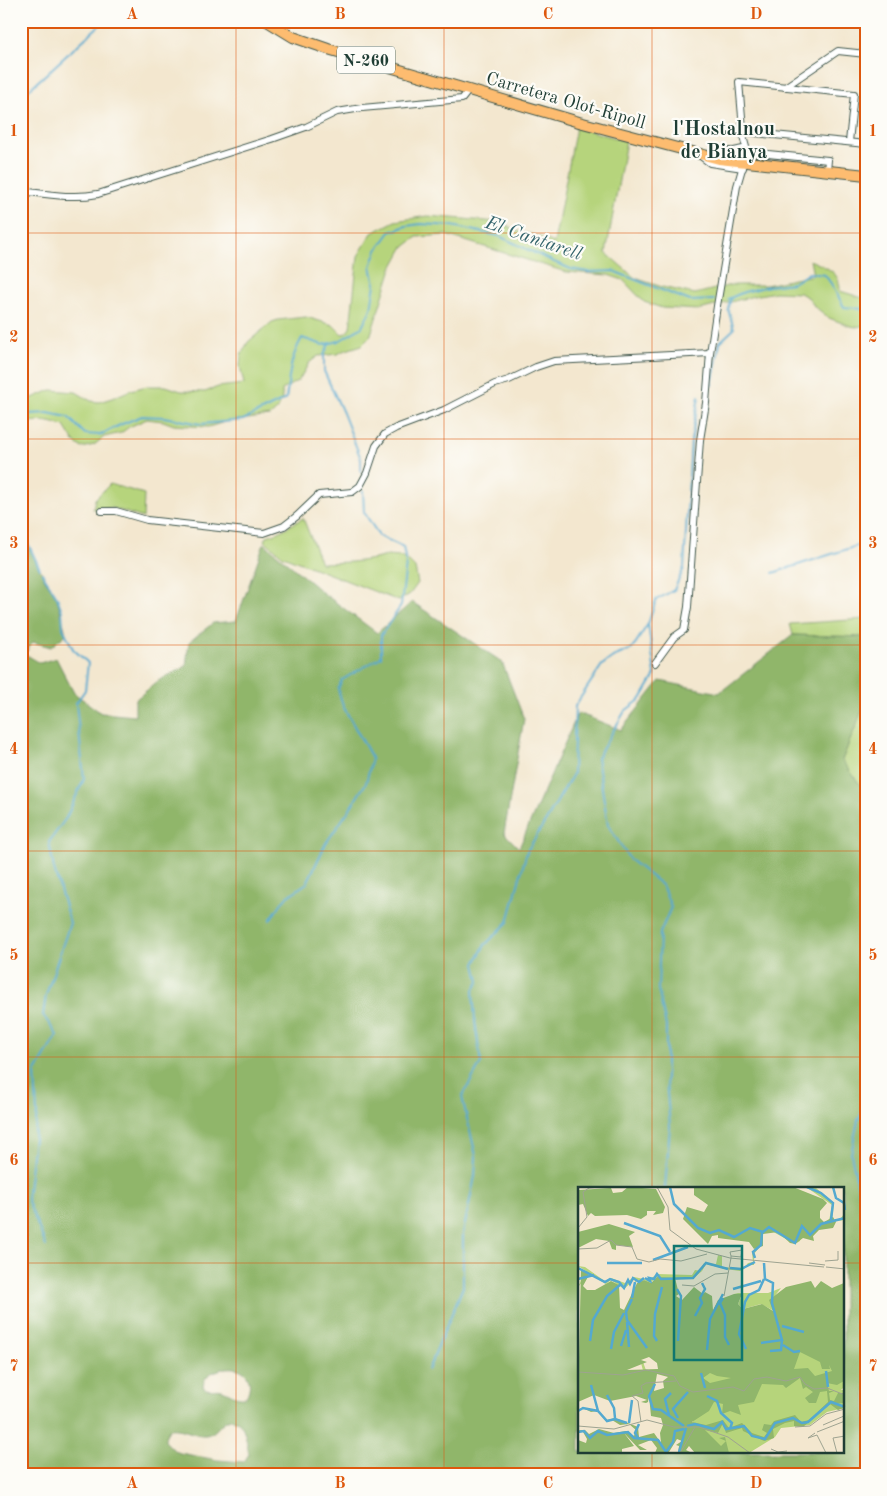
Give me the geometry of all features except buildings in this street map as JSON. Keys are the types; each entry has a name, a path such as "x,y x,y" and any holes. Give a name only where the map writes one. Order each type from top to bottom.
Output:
{"main road":[{"name":"Carretera Olot-Ripoll","path":"267,21 293,37 307,42 579,122 708,156 866,175"}],"street":[{"path":"785,87 838,50 866,54"},
{"path":"655,663 674,637 684,630 687,615 700,440 706,403 710,353 742,161 744,132 739,82 854,94 849,142"},
{"path":"21,191 66,196 98,194 272,139 306,127 337,112 462,99 469,90"},
{"path":"744,132 866,144"},
{"path":"742,161 747,150 744,140"},
{"path":"742,161 743,149 828,160 827,171"},
{"path":"697,153 710,163 742,161"},
{"path":"102,511 116,511 147,520 264,533 284,526 319,496 352,492 360,486 367,473 376,446 385,434 444,410 495,384 509,380 536,367 554,360 710,353"}],"green space":[{"path":"576,127 626,141 606,253 635,278 662,287 695,294 731,285 766,285 813,275 810,260 827,268 835,275 838,279 840,291 866,299 866,325 850,326 829,318 814,306 809,298 800,293 775,292 699,310 662,308 644,302 623,280 608,275 566,272 446,235 417,237 403,248 392,268 370,337 362,345 338,354 318,356 309,363 299,380 282,390 280,405 270,416 225,422 208,427 174,425 163,421 147,419 121,433 104,437 94,445 82,448 74,442 64,426 55,423 43,421 30,422 21,432 21,403 51,390 76,392 91,401 99,402 147,386 166,386 181,391 205,392 218,387 244,384 240,366 241,355 248,342 272,322 278,320 306,317 333,325 342,334 346,333 350,328 358,256 372,233 395,221 428,216 498,222 516,231 535,235 554,243"},
{"path":"110,484 144,494 143,518 113,508 93,509 95,499"},
{"path":"303,518 321,563 352,562 387,556 401,557 415,568 418,583 410,594 399,601 283,556 265,541 267,536 279,532"},
{"path":"21,528 45,580 57,597 66,634 51,647 33,642 25,654 40,663 56,658 74,693 101,713 135,716 135,700 158,681 186,666 189,642 213,623 236,621 264,543 323,593 377,633 412,602 502,662 524,719 504,833 519,848 578,713 621,730 660,681 719,693 793,635 866,637 866,701 842,760 866,793 866,1475 21,1475","holes":["225,1368 235,1368 246,1374 250,1385 246,1397 238,1397 222,1390 203,1387 208,1376","230,1419 239,1423 246,1438 249,1454 244,1462 217,1460 180,1453 175,1451 165,1441 169,1429 179,1429 206,1435"]},
{"path":"866,619 866,637 793,635 790,624"},
{"path":"866,701 866,793 842,760"}],"waterway":[{"path":"21,95 106,21"},
{"path":"148,21 163,23 167,21"},
{"name":"El Cantarell","path":"21,421 29,414 48,413 68,417 85,434 100,435 142,416 164,417 201,424 243,420 286,399 292,361 302,338 323,345 339,341 362,327 371,309 375,284 371,266 377,250 390,232 406,226 421,224 452,226 499,236 571,269 588,272 613,271 690,301 714,300"},
{"name":"El Cantarell","path":"728,299 744,292 793,283 809,273 825,275 844,307 866,309"},
{"path":"712,385 720,342 734,329 728,309 731,298"},
{"path":"329,344 324,355 324,371 361,459 361,473"},
{"path":"665,1187 670,1126 666,1082 666,1026 658,989 660,933 671,907 662,885 630,860 608,825 597,758 625,711 641,699 655,675 648,624 656,600 674,590 684,568 691,441 699,396"},
{"path":"270,920 285,898 307,883 326,843 366,783 372,758 343,706 338,689 342,680 381,657 381,635 401,606 406,563 403,547 379,536 364,512 363,491"},
{"path":"21,529 40,569"},
{"path":"773,573 866,543"},
{"path":"42,573 57,597 62,611 63,628 73,649 88,663 85,690 76,703 84,779 66,818 49,842 54,869 70,923 46,995 43,1015 57,1035 35,1073 37,1113 27,1199 46,1246"},
{"path":"428,1370 463,1287 463,1233 475,1176 476,1156 462,1097 481,1063 473,991 479,981 475,964 484,946 508,922 527,851 573,774 575,706 602,665 613,657 632,649 648,624"},
{"path":"866,1106 858,1120 851,1154 860,1197 866,1211"}],"district":[{"name":"l'Hostalnou de Bianya","path":"724,140"}]}
